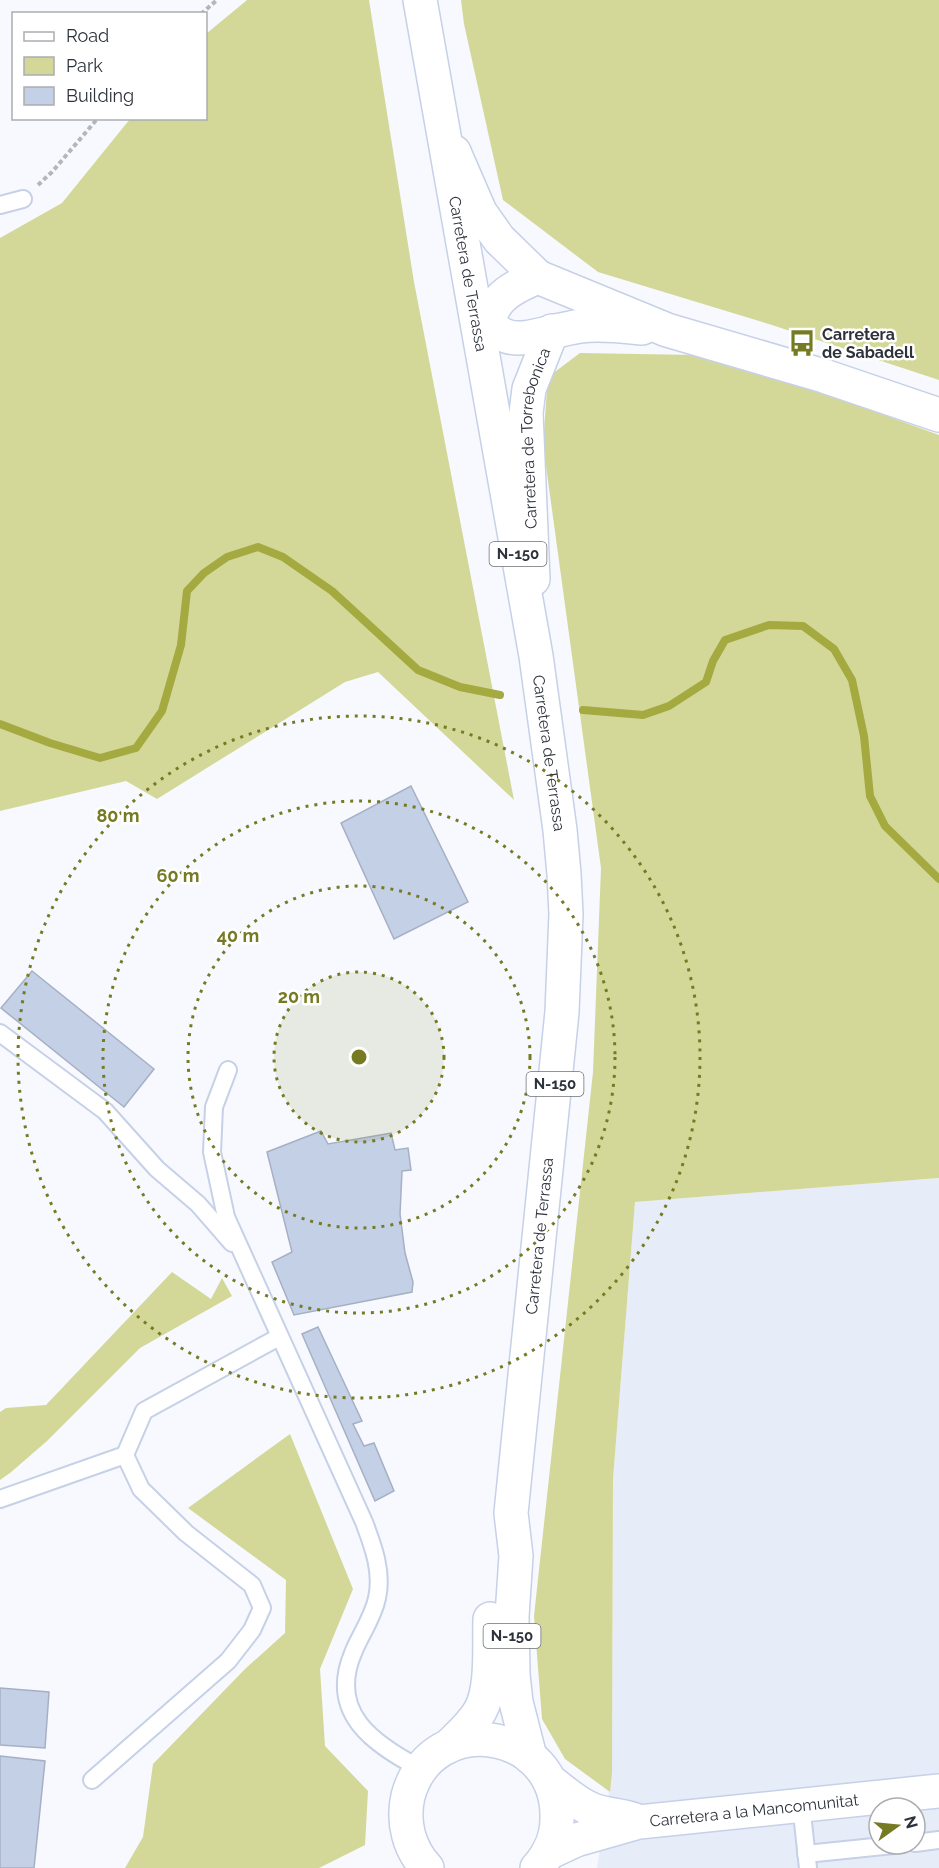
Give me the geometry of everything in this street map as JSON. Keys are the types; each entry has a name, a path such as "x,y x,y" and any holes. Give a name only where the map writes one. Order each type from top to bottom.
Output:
{"main road":[{"name":"Carretera de Terrassa","path":"420,0 439,112 481,324 536,656 560,830 566,914 562,1012 511,1513 516,1556 512,1616 516,1702 540,1769"},
{"name":"Carretera de Torrebonica","path":"439,112 480,212 499,239 538,277 667,330 824,376 939,415"},
{"path":"481,324 497,300 507,291 538,277"},
{"name":"Carretera de Torrebonica","path":"481,324 506,337 519,338 585,325 667,330"},
{"name":"Carretera de Torrebonica","path":"536,656 526,413 530,389 552,331"},
{"name":"Carretera de Terrassa","path":"449,1746 472,1723 484,1702 489,1665 491,1593 495,1553 511,1513"},
{"name":"N-150","path":"427,1868 413,1849 408,1834 405,1819 410,1789 421,1769 436,1754 463,1741 489,1739 504,1742 540,1769 558,1810 554,1840 540,1864"},
{"name":"Carretera a la Mancomunitat","path":"540,1769 584,1806 601,1813 620,1815 639,1822"},
{"name":"Carretera a la Mancomunitat","path":"540,1864 576,1840 639,1822 939,1791"}],"lane":[{"path":"0,205 23,199"},
{"path":"0,1033 105,1111 157,1169 198,1204 242,1256"},
{"path":"228,1070 214,1107 213,1152 226,1217 375,1550 379,1575 377,1598 348,1665 345,1685 350,1709 354,1719 366,1733 402,1760 421,1769"},
{"path":"0,1499 125,1455 144,1411 279,1336"},
{"path":"92,1780 228,1661 252,1630 262,1608 252,1585 186,1533 141,1489 125,1455"},
{"path":"801,1804 807,1861 867,1850"}],"path":[{"path":"203,12 217,0"},
{"path":"23,199 52,172 96,120"}],"shaded area":[{"path":"939,1178 939,1868 597,1868 612,1773 613,1479 635,1202"}],"green space":[{"path":"247,0 369,0 414,282 514,800 378,672 345,682 157,799 126,781 0,811 0,238 62,203 129,120 207,120 207,33"},
{"path":"461,0 939,0 939,380 772,325 598,272 503,200 464,24"},
{"path":"580,353 697,355 777,376 939,435 939,1178 635,1202 613,1479 612,1773 610,1792 565,1759 542,1719 534,1616 593,1072 601,868 543,444 548,377"},
{"path":"172,1272 211,1299 222,1278 232,1296 140,1348 47,1441 0,1480 0,1412 6,1408 46,1405"},
{"path":"290,1434 353,1589 320,1669 325,1746 368,1791 365,1845 319,1868 125,1868 143,1837 153,1764 245,1669 285,1633 286,1580 188,1508"}],"building":[{"path":"411,786 468,902 394,939 341,823"},
{"path":"32,971 154,1069 124,1107 1,1008"},
{"path":"321,1131 328,1144 391,1133 395,1150 408,1148 411,1170 402,1171 400,1214 405,1253 413,1282 412,1292 294,1315 272,1262 292,1252 267,1152"},
{"path":"318,1327 362,1421 353,1424 364,1446 374,1443 394,1491 375,1501 302,1334"},
{"path":"0,1688 49,1692 45,1748 0,1745"},
{"path":"0,1756 45,1761 34,1868 0,1868"}],"waterway":[{"path":"0,724 50,743 100,758 136,748 162,711 181,645 187,591 204,573 227,557 258,547 283,557 332,591 418,670 460,687 500,695"},
{"path":"583,710 643,715 669,706 706,682 713,661 725,640 769,625 803,626 834,649 852,680 864,736 870,796 885,826 939,879"}],"place":[{"name":"Carretera de Sabadell","path":"802,343"}]}
